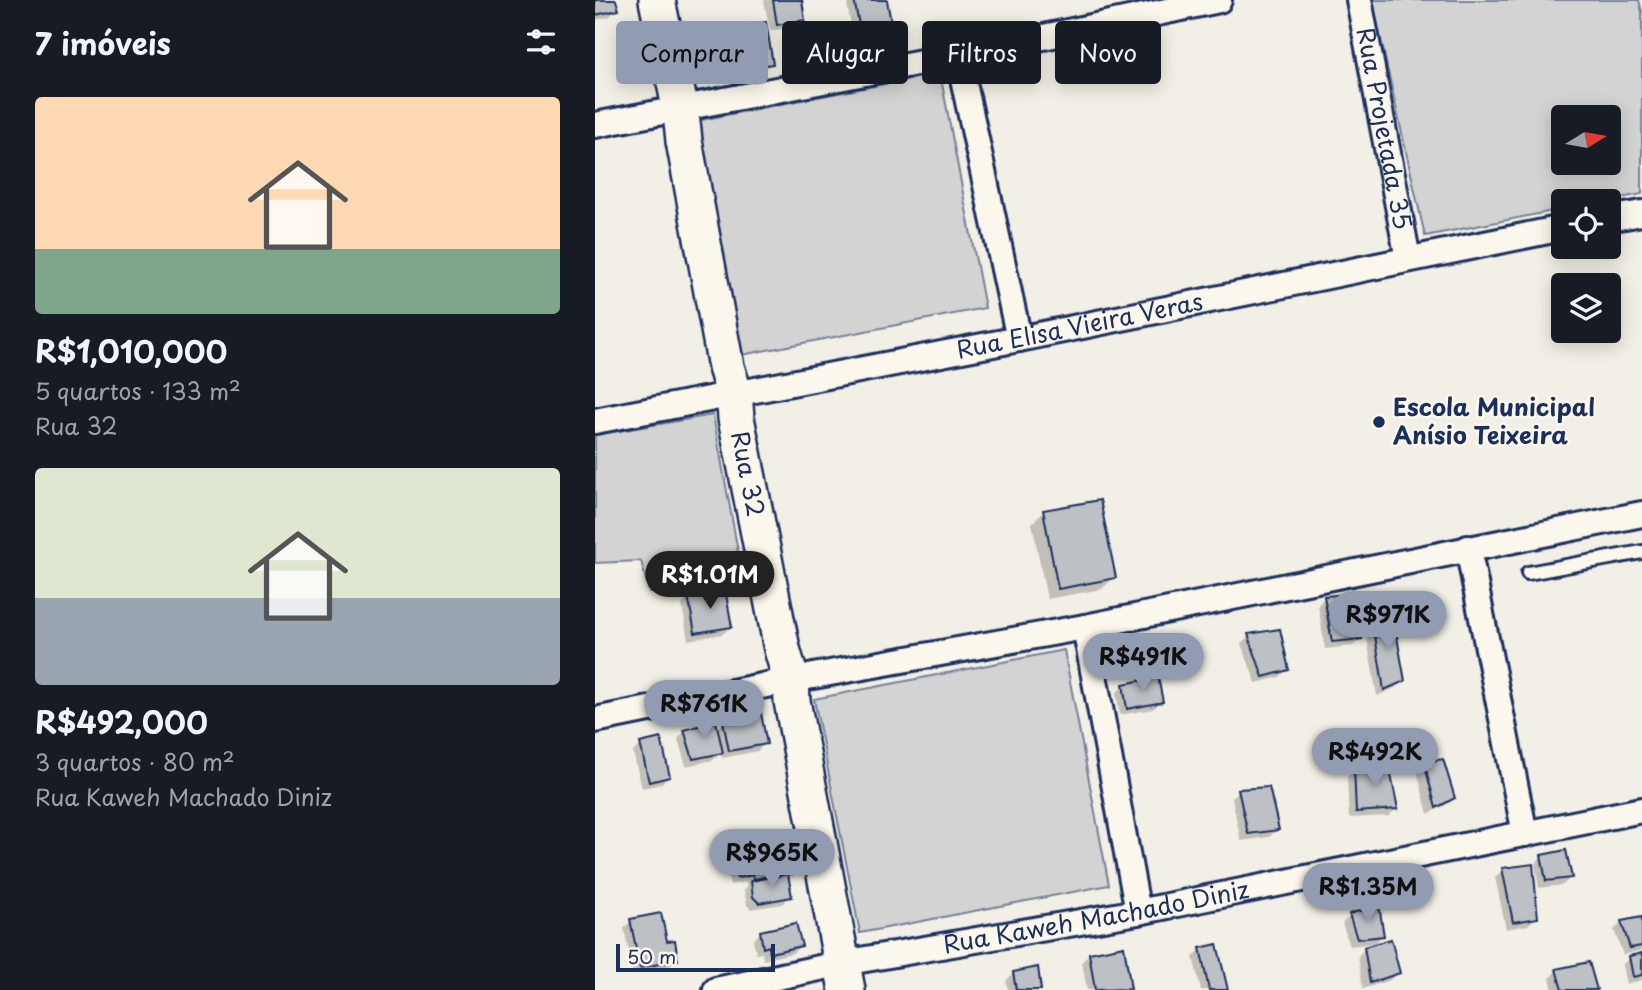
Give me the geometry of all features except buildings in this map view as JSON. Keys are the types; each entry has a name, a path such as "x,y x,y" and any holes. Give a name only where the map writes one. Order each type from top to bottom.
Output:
{"main road":[{"name":"Rua 32","path":"657,0 681,108 684,141 726,367 734,393 741,446 782,649 791,680 792,701 845,977"}],"street":[{"path":"1041,38 1219,0"},
{"name":"Rua Projetada 35","path":"1359,0 1408,258"},
{"path":"595,125 922,62"},
{"path":"964,84 1019,339"},
{"path":"1621,217 1642,213"},
{"name":"Rua Elisa Vieira Veras","path":"595,421 1019,339 1551,230"},
{"path":"595,720 791,680 1085,627 1642,514"},
{"path":"1468,548 1525,834"},
{"path":"1085,627 1138,912"},
{"name":"Rua Kaweh Machado Diniz","path":"716,990 845,977 1138,912 1642,810"}],"lane":[{"path":"1528,573 1642,552"}],"shaded area":[{"path":"1372,0 1639,0 1642,12 1642,194 1621,198 1621,189 1551,189 1551,211 1425,236"},
{"path":"922,77 922,84 942,84 985,308 736,356 691,122 884,84 908,84 908,79"},
{"path":"713,415 743,579 649,592 641,561 595,563 595,435"},
{"path":"1064,650 1109,885 860,933 814,699"}],"place":[{"name":"Escola Municipal Anísio Teixeira","path":"1379,422"}]}
